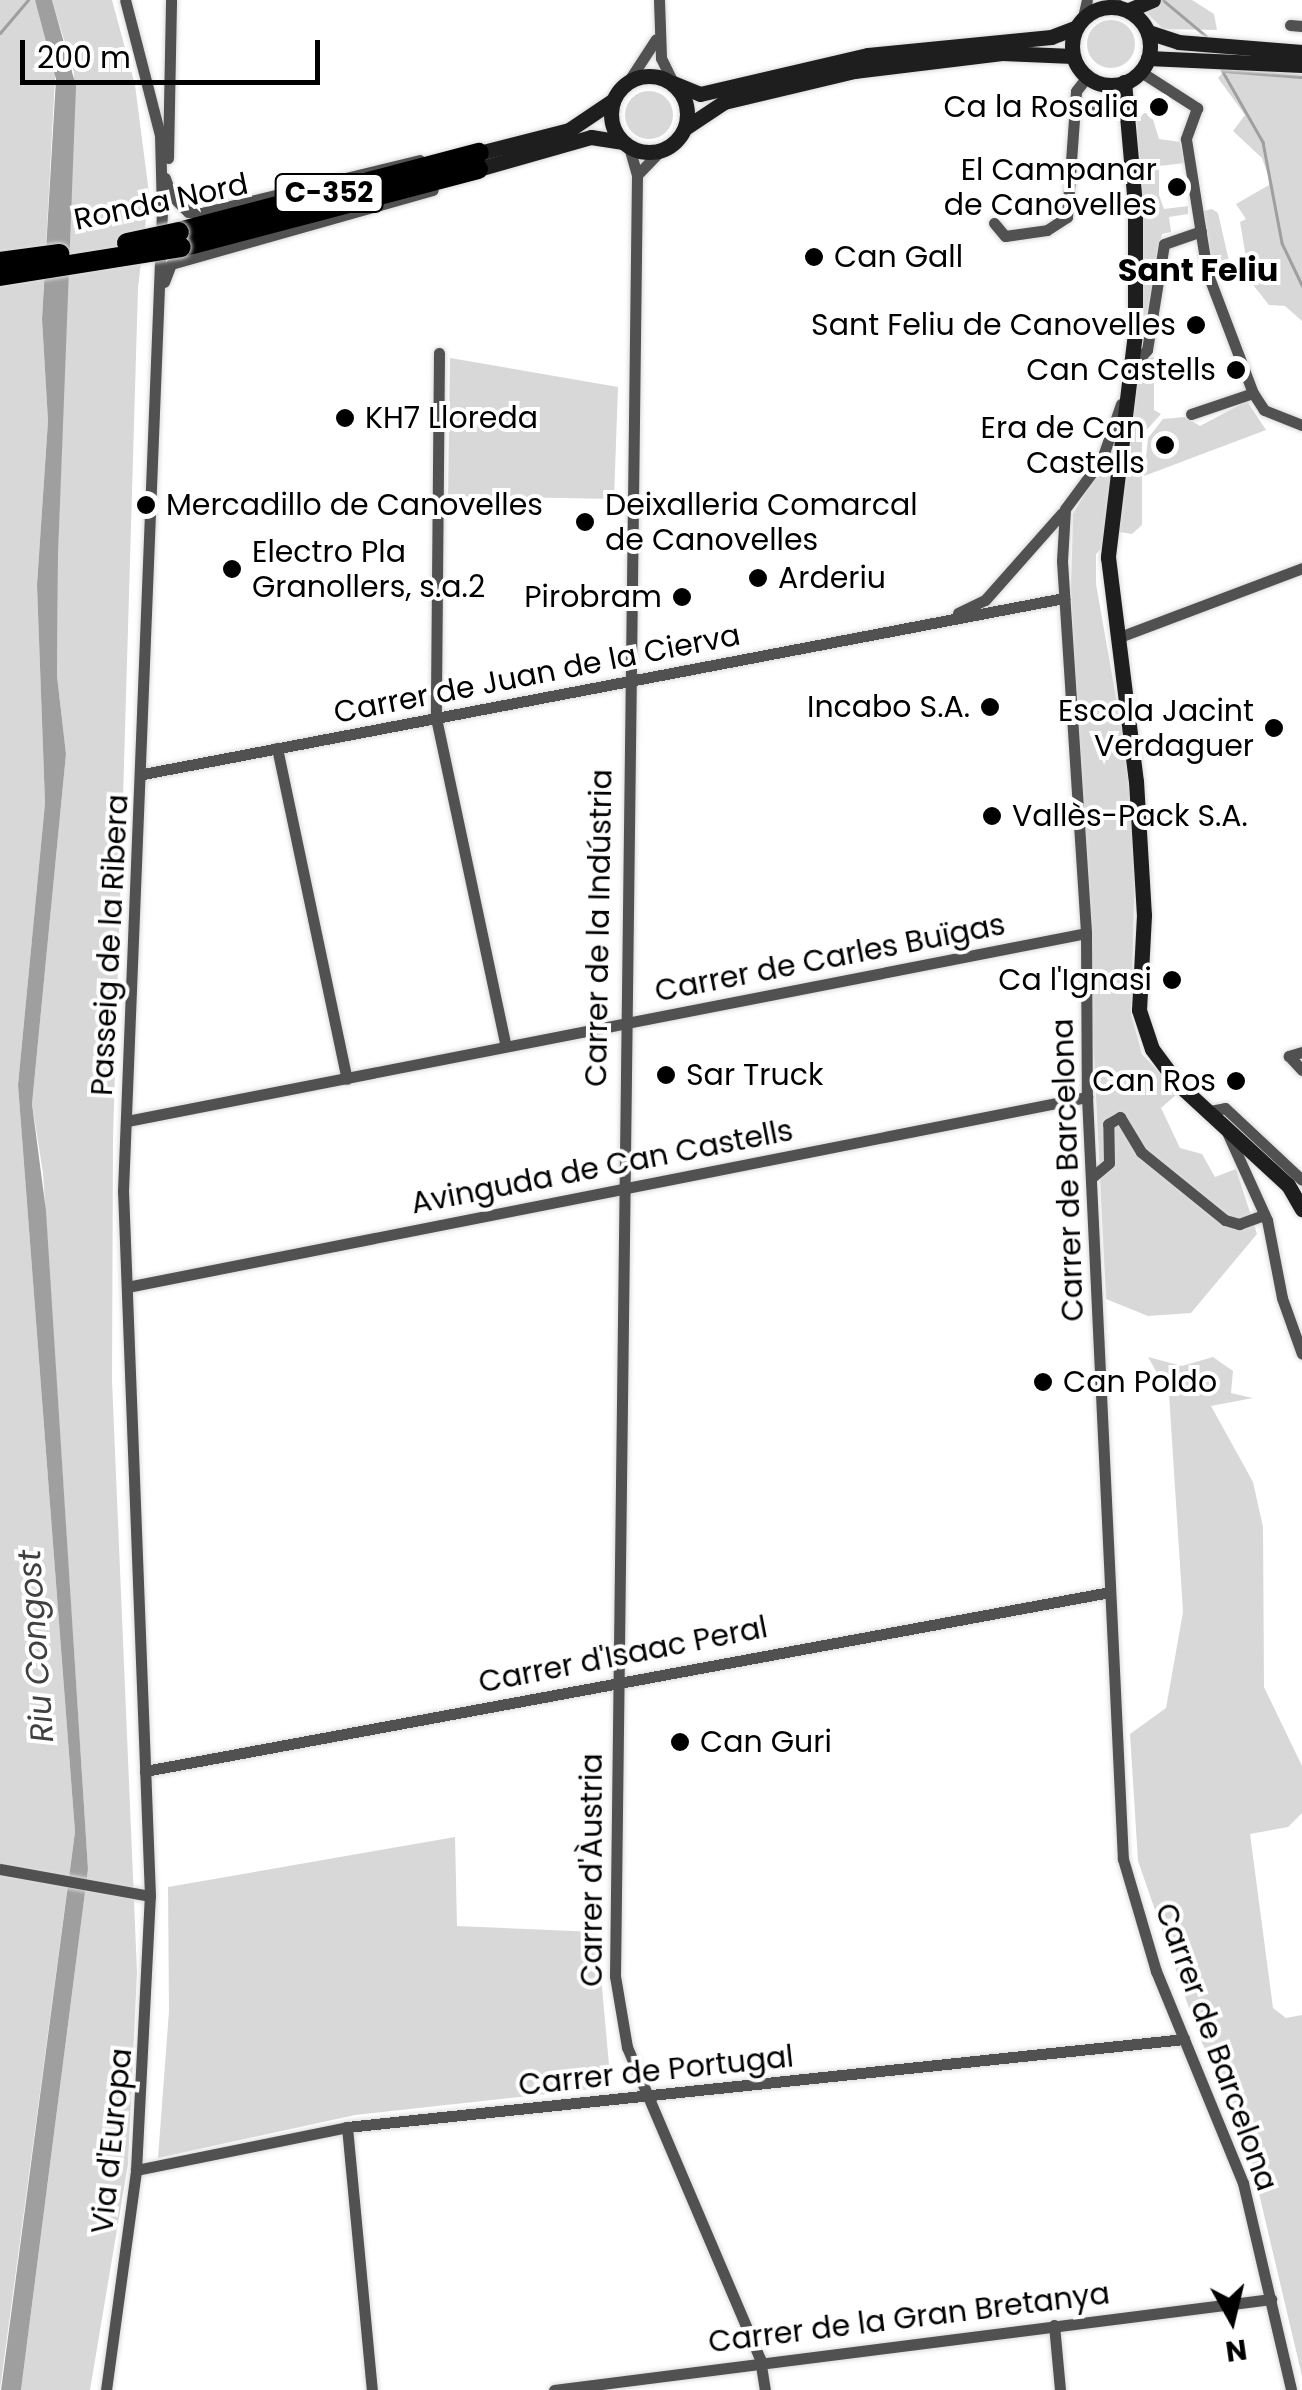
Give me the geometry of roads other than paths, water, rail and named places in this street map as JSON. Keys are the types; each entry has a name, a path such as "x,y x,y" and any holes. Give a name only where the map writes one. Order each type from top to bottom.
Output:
{"highway":[{"name":"Ronda Nord","path":"0,276 180,240 479,161"},
{"name":"Ronda Nord","path":"0,262 180,240"}],"main road":[{"path":"628,82 648,76 700,94 868,56 1051,37 1121,6 1152,1"},
{"path":"1121,6 1148,32 1217,51 1302,65"},
{"path":"1079,22 1073,56 1087,77 1106,85 1124,82 1145,65 1217,51 1302,52"},
{"path":"1145,65 1148,32"},
{"path":"660,151 685,128 724,102 854,72 1002,53 1073,56"},
{"name":"C-352","path":"614,98 628,82"},
{"path":"1124,82 1129,108 1134,358 1108,557 1117,638 1130,695 1143,876 1139,1010 1152,1049 1178,1084 1297,1183 1302,1209"},
{"path":"672,84 686,104 685,128"},
{"path":"614,98 611,123 626,145"},
{"name":"Ronda Nord","path":"479,161 569,130 614,98"},
{"name":"Ronda Nord","path":"479,161 591,137 626,145"},
{"name":"C-352","path":"626,145 660,151"}],"street":[{"name":"Passeig de la Ribera","path":"125,0 160,135 162,211 127,1121 127,1287 150,1896"},
{"path":"162,211 167,184 171,0"},
{"path":"659,0 658,35 672,84"},
{"path":"1079,22 1087,0"},
{"path":"628,82 658,35"},
{"path":"1145,65 1197,108 1186,139 1208,272 1254,393 1264,410 1302,425"},
{"path":"994,222 1001,234 1012,235 1048,230 1067,216 1076,91 1087,77"},
{"path":"1075,108 1129,108"},
{"name":"Carrer de la Indústria","path":"616,1682 622,1023 637,175 626,145"},
{"path":"637,175 660,151"},
{"path":"161,165 167,184 188,212 202,214 369,170 479,161"},
{"path":"160,301 171,264 401,201 479,161"},
{"path":"1065,509 1102,459 1134,358 1147,350 1164,244 1201,231"},
{"path":"439,353 436,718 506,1046"},
{"path":"1191,414 1254,393"},
{"name":"Carrer de Juan de la Cierva","path":"940,621 985,600 1042,544 1065,509"},
{"name":"Carrer de Barcelona","path":"1065,509 1064,598 1086,933 1087,1096 1123,1859 1184,2040 1243,2183 1291,2390"},
{"path":"1117,638 1302,568"},
{"name":"Carrer de Juan de la Cierva","path":"143,774 1064,598"},
{"path":"278,748 347,1078"},
{"name":"Carrer de Carles Buïgas","path":"127,1121 1086,933"},
{"path":"1302,1052 1289,1056 1302,1070"},
{"name":"Avinguda de Can Castells","path":"127,1287 1087,1096"},
{"path":"1210,1111 1224,1108 1297,1183"},
{"path":"1091,1178 1108,1164 1108,1124 1120,1117 1141,1152 1225,1220 1238,1224 1264,1215"},
{"path":"1224,1122 1264,1215 1282,1298 1302,1354"},
{"name":"Carrer d'Isaac Peral","path":"145,1771 1110,1592"},
{"name":"Carrer d'Àustria","path":"616,1682 614,1976 627,2047 760,2359 765,2390"},
{"path":"0,1869 150,1896"},
{"name":"Via d'Europa","path":"106,2390 136,2170 150,1896"},
{"name":"Carrer de Portugal","path":"136,2170 347,2127 1184,2040"},
{"path":"347,2127 372,2390"},
{"name":"Carrer de la Gran Bretanya","path":"554,2390 760,2359 1271,2299"},
{"path":"1054,2326 1060,2390"}],"waterway":[{"path":"0,33 28,0"},
{"path":"1163,0 1206,36"},
{"path":"1222,70 1263,142 1282,243 1302,285"},
{"path":"1224,71 1302,77"}],"place":[{"name":"Ca la Rosalia","path":"1159,107"},
{"name":"El Campanar de Canovelles","path":"1177,187"},
{"name":"Can Gall","path":"814,257"},
{"name":"Sant Feliu de Canovelles","path":"1196,325"},
{"name":"Can Castells","path":"1236,370"},
{"name":"KH7 Lloreda","path":"345,418"},
{"name":"Era de Can Castells","path":"1165,445"},
{"name":"Mercadillo de Canovelles","path":"146,505"},
{"name":"Deixalleria Comarcal de Canovelles","path":"585,522"},
{"name":"Electro Pla Granollers, s.a.2","path":"232,569"},
{"name":"Arderiu","path":"758,578"},
{"name":"Pirobram","path":"682,597"},
{"name":"Incabo S.A.","path":"990,707"},
{"name":"Escola Jacint Verdaguer","path":"1274,728"},
{"name":"Vallès-Pack S.A.","path":"992,816"},
{"name":"Ca l'Ignasi","path":"1172,980"},
{"name":"Sar Truck","path":"666,1075"},
{"name":"Can Ros","path":"1236,1081"},
{"name":"Can Poldo","path":"1043,1382"},
{"name":"Can Guri","path":"680,1742"}],"district":[{"name":"Sant Feliu","path":"1198,270"}],"water label":[{"name":"Riu Congost","path":"36,1646"}]}
